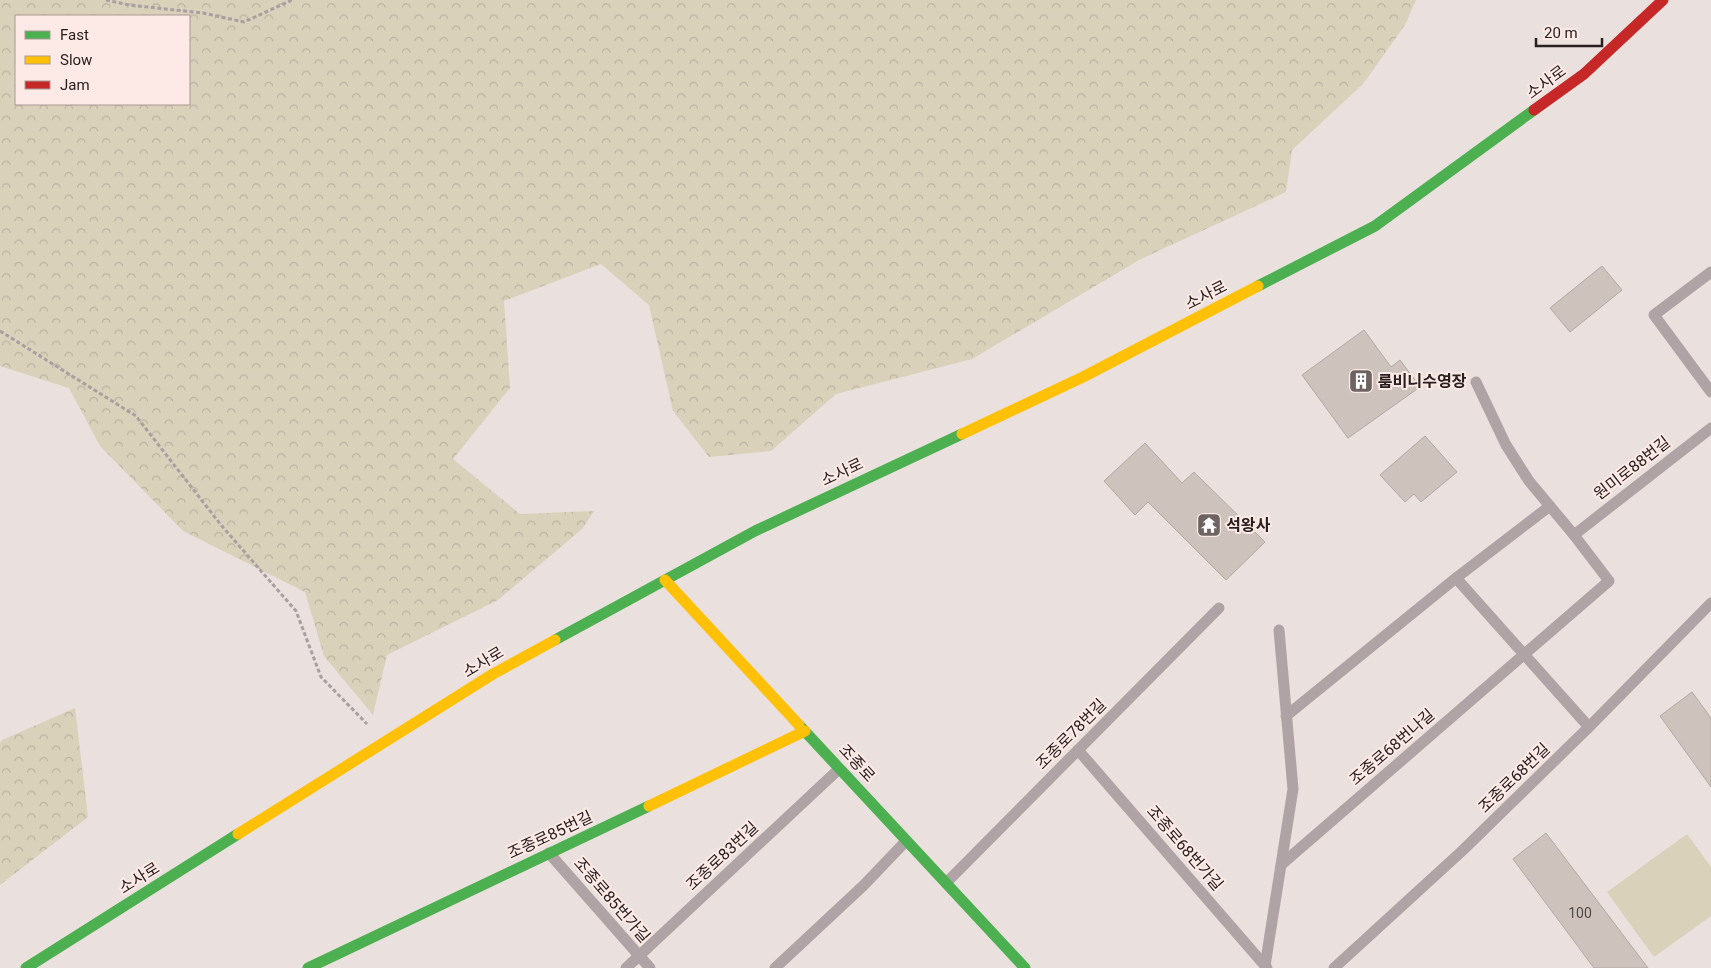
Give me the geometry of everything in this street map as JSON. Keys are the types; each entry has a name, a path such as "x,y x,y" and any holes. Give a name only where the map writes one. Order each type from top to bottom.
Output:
{"street":[{"name":"소사로","path":"26,968 493,674 755,531 1083,377 1375,226 1584,74 1663,0"},
{"name":"조종로","path":"665,580 946,883 1021,968"},
{"name":"조종로85번길","path":"308,968 805,731"}],"lane":[{"path":"1711,272 1654,315 1711,392"},
{"name":"조종로68번나길","path":"1282,864 1609,581 1529,481 1506,445 1476,382"},
{"name":"원미로88번길","path":"1574,535 1711,428"},
{"path":"1286,716 1456,578 1550,506"},
{"path":"1456,578 1589,728"},
{"name":"조종로68번길","path":"1334,968 1462,851 1589,728 1711,604"},
{"name":"조종로78번길","path":"946,883 1219,608"},
{"path":"1266,967 1293,789 1279,630"},
{"name":"조종로68번가길","path":"1078,750 1266,967"},
{"name":"조종로83번길","path":"626,968 840,769"},
{"path":"775,968 864,885 906,840"},
{"name":"조종로85번가길","path":"549,853 650,968"}],"path":[{"path":"106,0 129,5 203,13 244,22 292,0"},
{"path":"0,331 136,416 222,525 296,611 321,678 385,743"}],"green space":[{"path":"0,0 1416,0 1405,25 1363,84 1292,150 1286,192 1141,259 972,359 836,394 771,451 709,457 673,411 649,305 601,264 504,301 510,388 453,459 520,514 594,511 582,529 498,600 387,655 373,715 324,656 305,592 183,531 100,446 69,388 0,366"},
{"path":"75,708 88,817 0,885 0,743 2,740"},
{"path":"1687,834 1711,867 1711,916 1654,957 1607,892"}],"building":[{"path":"1602,266 1622,290 1570,332 1550,308"},
{"name":"룸비니수영장","path":"1364,330 1391,367 1400,360 1420,387 1348,438 1302,375"},
{"path":"1425,436 1457,472 1421,502 1414,494 1405,502 1380,475"},
{"name":"석왕사","path":"1145,443 1182,483 1194,472 1265,542 1226,580 1148,502 1135,515 1104,481"},
{"path":"1692,692 1711,718 1711,787 1660,716"},
{"path":"1546,833 1648,968 1594,968 1513,859"}],"traffic: fast":[{"path":"1258,286 1375,226 1534,110"},
{"path":"555,640 755,531 962,434"},
{"path":"799,725 1025,968"},
{"path":"308,968 649,806"},
{"path":"26,968 238,834"}],"traffic: slow":[{"path":"962,434 1083,377 1258,286"},
{"path":"665,580 799,725"},
{"path":"238,834 493,674 555,640"},
{"path":"649,806 805,731"}],"traffic: jam":[{"path":"1534,110 1584,74 1663,0"}],"place":[{"name":"룸비니수영장","path":"1361,381"},
{"name":"석왕사","path":"1209,525"}]}
